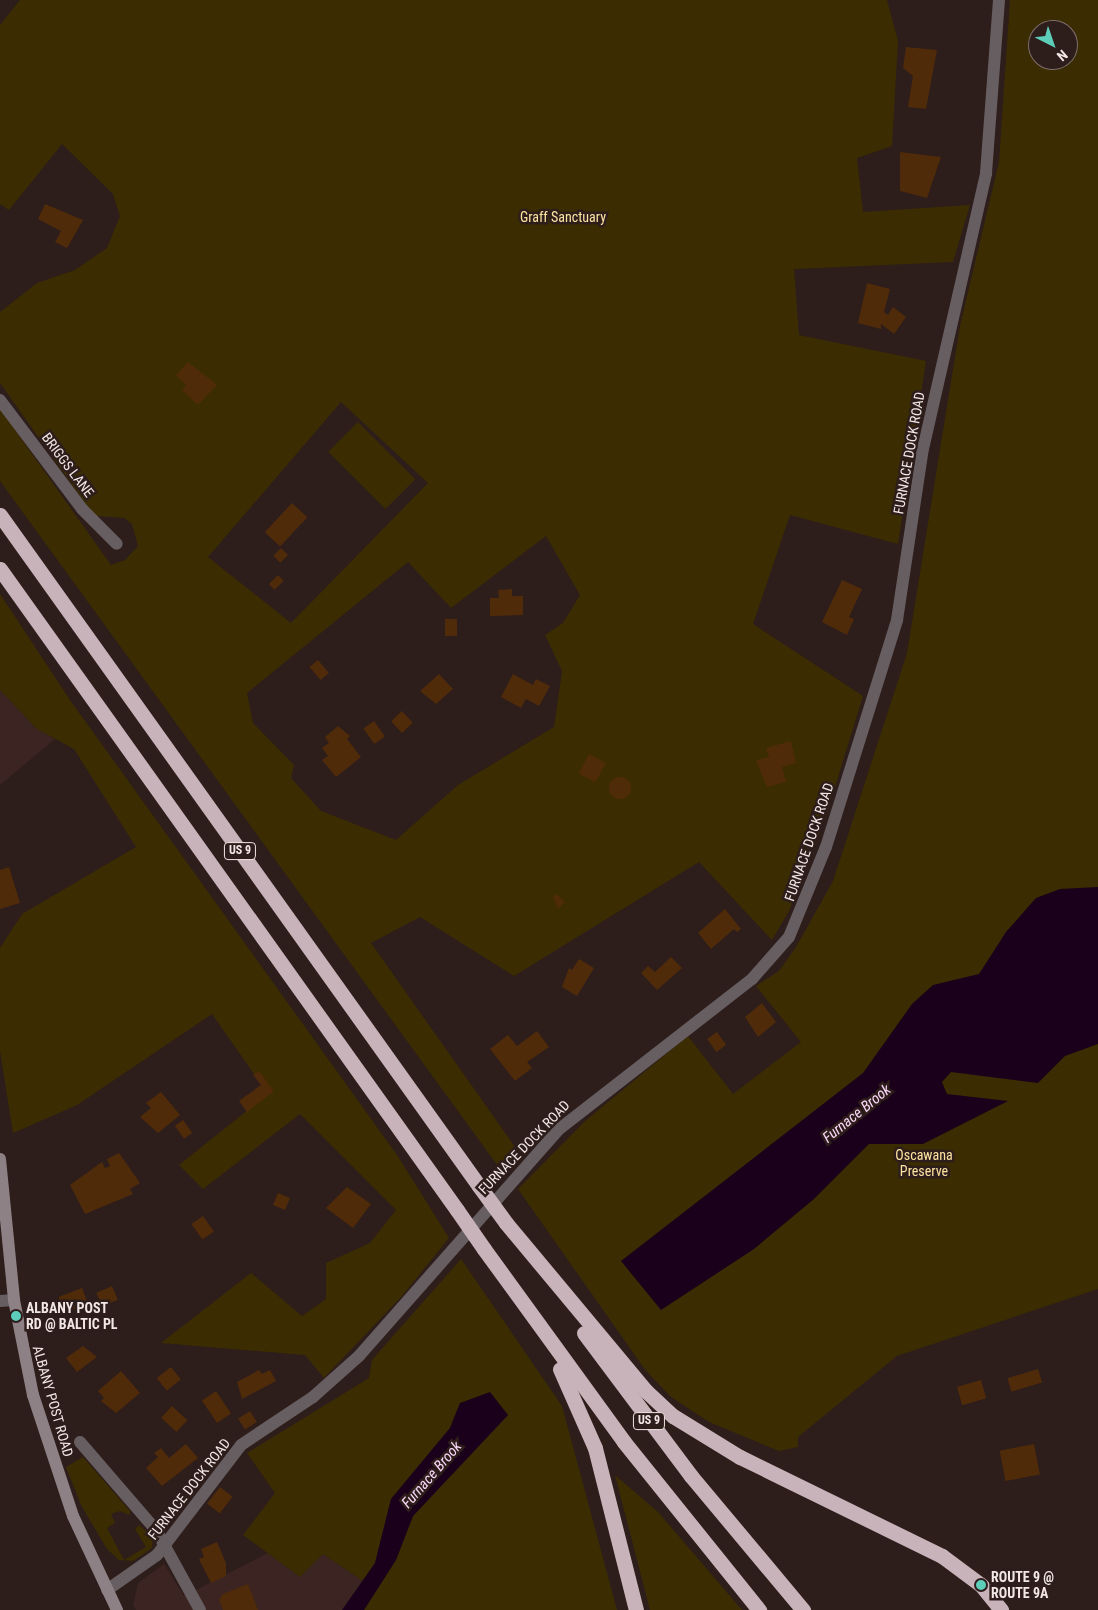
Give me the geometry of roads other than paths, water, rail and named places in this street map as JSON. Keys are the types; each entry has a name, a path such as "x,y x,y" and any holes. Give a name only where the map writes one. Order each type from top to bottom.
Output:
{"highway":[{"name":"US 9","path":"0,515 479,1186 650,1422 803,1610"},
{"name":"US 9","path":"0,568 484,1249 624,1442 759,1610"},
{"path":"506,1223 646,1391 673,1416 740,1457 942,1556 981,1585 1001,1610"},
{"path":"484,1249 579,1404 595,1448 636,1610"}],"main road":[{"name":"ALBANY POST ROAD","path":"0,1159 14,1300 45,1434 73,1516 117,1610"}],"street":[{"name":"FURNACE DOCK ROAD","path":"106,1590 147,1564 165,1544 236,1451 351,1364 558,1130 752,979 789,937 826,847 897,620 923,449 986,173 999,0"},
{"name":"BRIGGS LANE","path":"0,400 87,515 117,544"},
{"path":"0,1301 14,1300"},
{"path":"80,1442 165,1544 200,1610"}],"water":[{"name":"Furnace Brook","path":"1098,887 1098,1044 1065,1056 1038,1083 951,1072 942,1082 947,1094 1008,1101 923,1144 869,1144 814,1199 754,1249 661,1310 621,1261 863,1073 912,1004 933,985 979,974 1006,932 1036,898 1060,889"},
{"name":"Furnace Brook","path":"490,1392 508,1415 413,1516 396,1560 364,1610 342,1610 375,1563 391,1499 450,1428 460,1403"}],"place":[{"name":"ALBANY POST RD @ BALTIC PL","path":"16,1316"},
{"name":"ROUTE 9 @ ROUTE 9A","path":"981,1585"}],"park label":[{"name":"Graff Sanctuary","path":"563,217"},
{"name":"Oscawana Preserve","path":"924,1164"}]}
